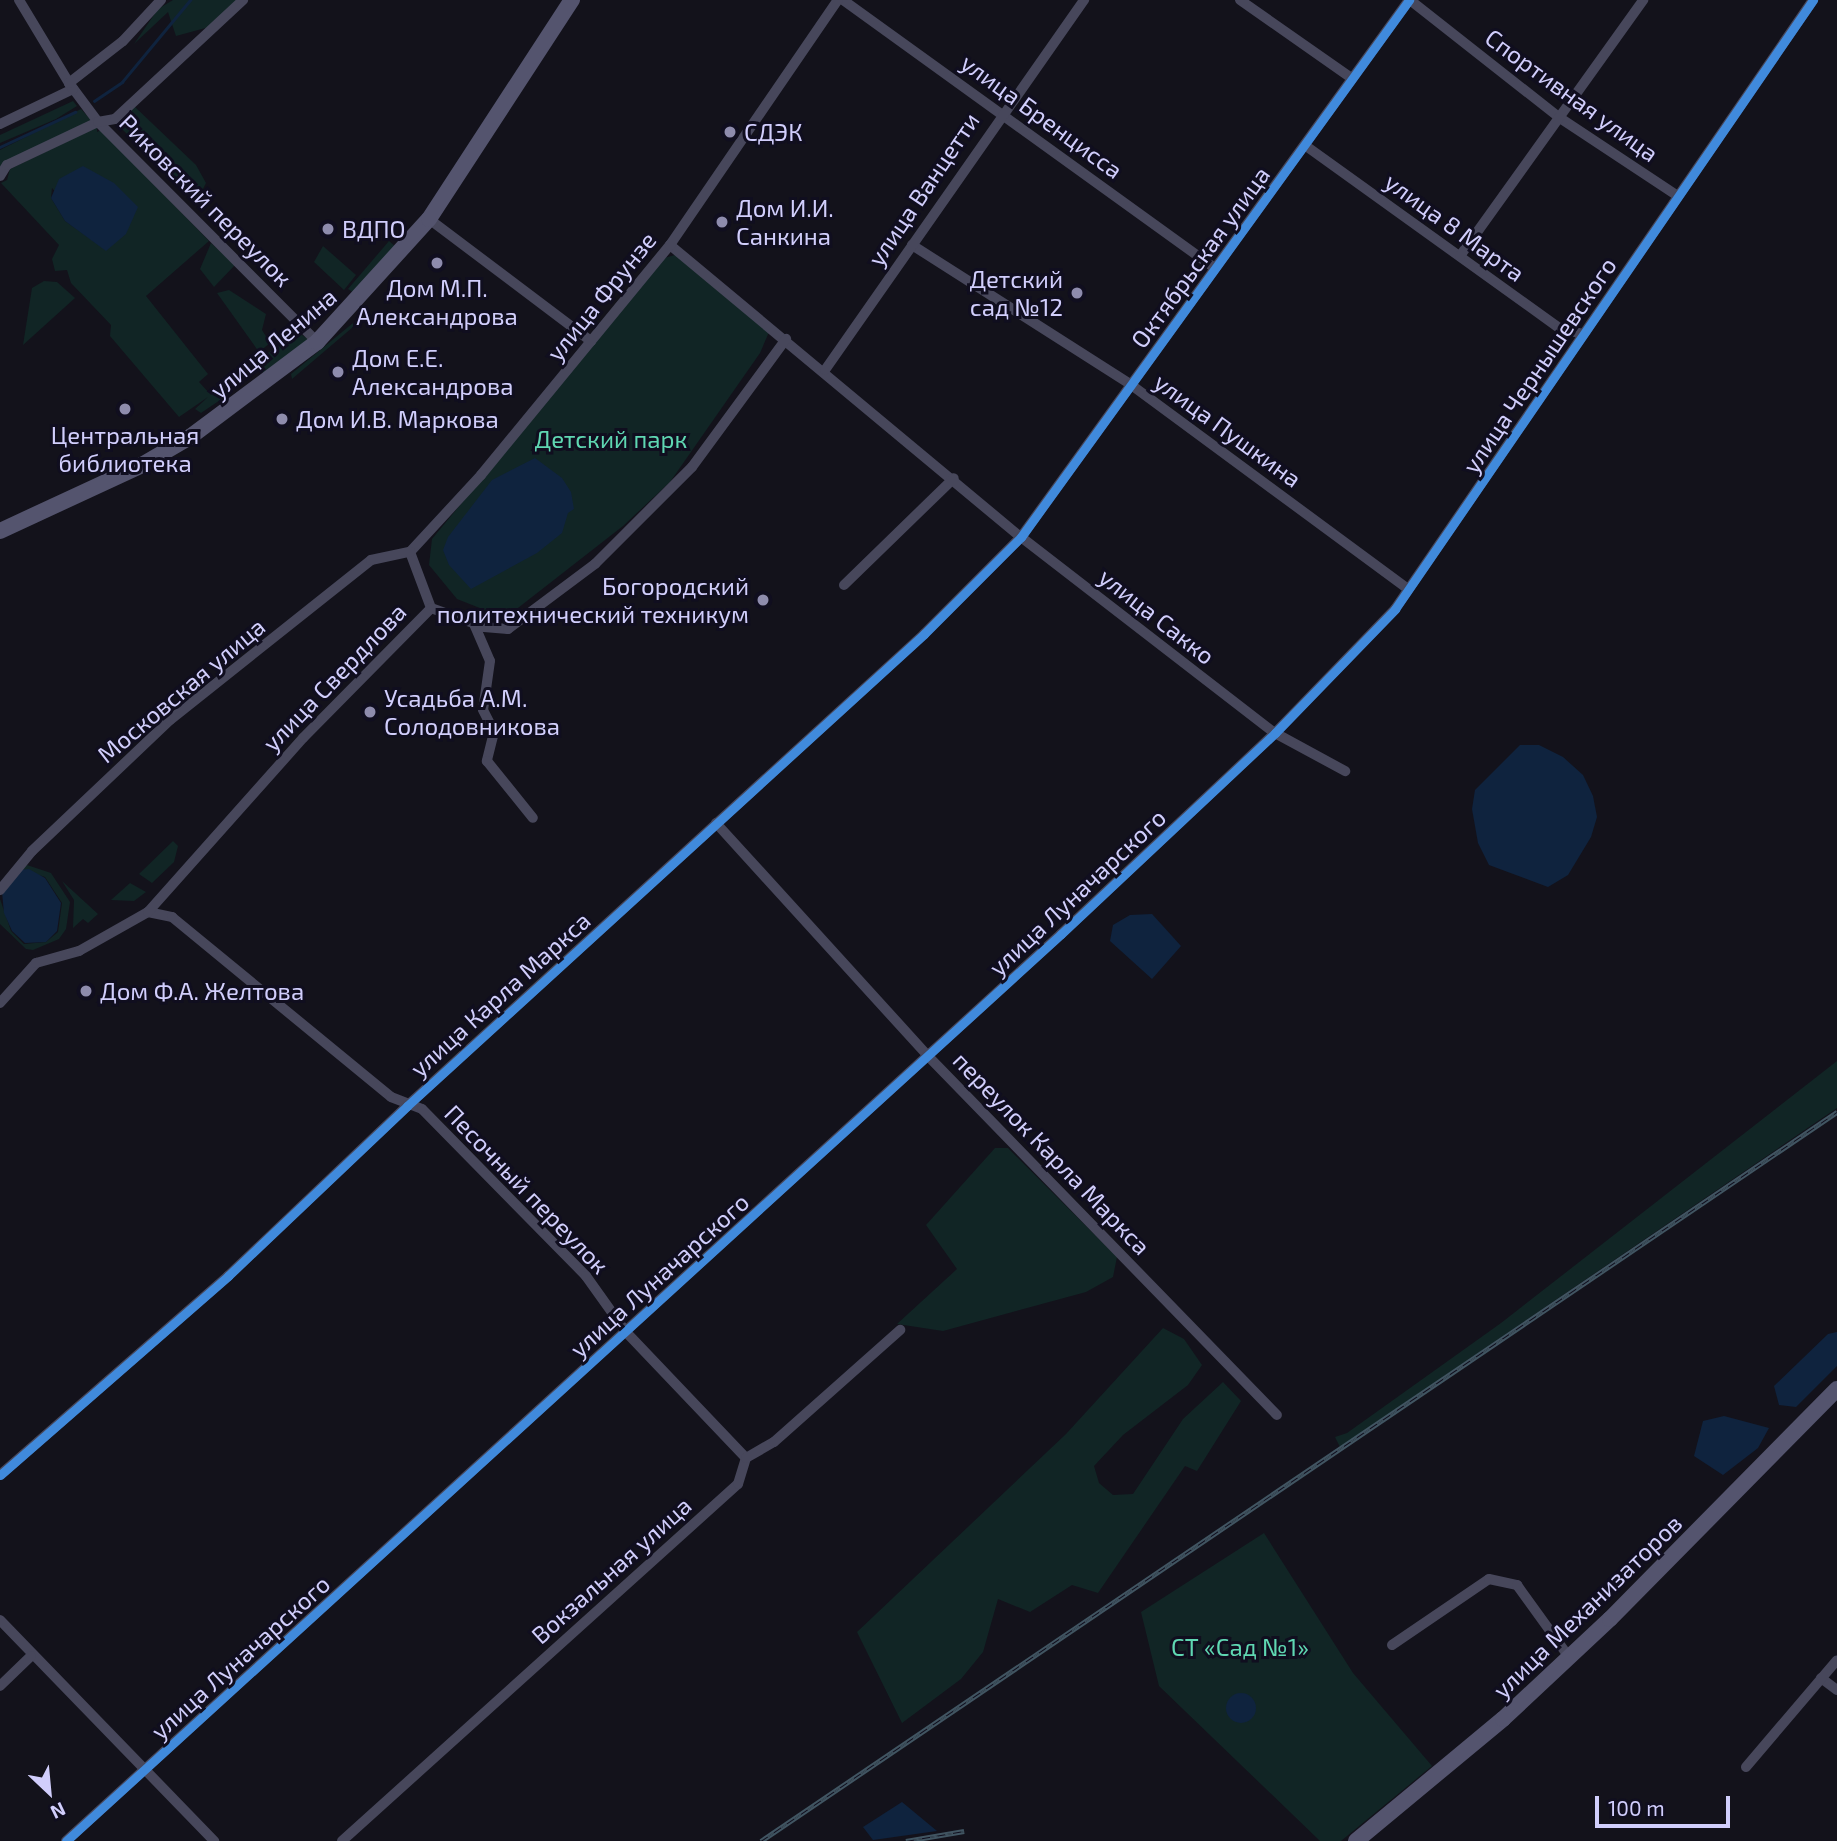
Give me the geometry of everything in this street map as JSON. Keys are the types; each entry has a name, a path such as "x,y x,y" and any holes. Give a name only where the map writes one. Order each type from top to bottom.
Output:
{"main road":[{"name":"улица Ленина","path":"0,531 190,437 317,342 429,219 572,0"},
{"name":"улица Механизаторов","path":"1356,1841 1503,1719 1569,1657 1837,1389"}],"street":[{"name":"Риковский переулок","path":"19,0 71,86 98,122 317,342"},
{"path":"0,124 71,86 123,41 161,0"},
{"path":"0,176 7,165 98,122 115,119 243,0"},
{"name":"улица Бренцисса","path":"840,0 1002,111 1214,268"},
{"name":"улица Фрунзе","path":"410,552 670,246 840,0"},
{"name":"улица Ванцетти","path":"825,370 1002,111 1084,0"},
{"path":"1240,0 1350,77"},
{"name":"Октябрьская улица","path":"1021,537 1306,145 1350,77 1410,0"},
{"name":"Спортивная улица","path":"1410,0 1560,118 1678,196"},
{"path":"1460,256 1643,0"},
{"name":"улица Чернышевского","path":"1275,733 1395,609 1813,0"},
{"name":"улица 8 Марта","path":"1306,145 1559,328 1583,334"},
{"path":"429,219 591,341"},
{"name":"улица Пушкина","path":"912,245 1130,384 1409,589"},
{"name":"улица Сакко","path":"670,246 825,370 1021,537 1275,733 1345,771"},
{"name":"улица Свердлова","path":"0,1003 36,963 79,951 148,912 294,747 431,608 474,624 508,629 595,564 642,521 700,458 786,339"},
{"path":"844,584 954,478"},
{"name":"улица Карла Маркса","path":"0,1475 228,1276 407,1106 924,634 1021,537"},
{"path":"410,552 431,608"},
{"name":"Московская улица","path":"0,890 32,851 170,720 371,560 410,552"},
{"path":"474,624 490,661 483,710 494,732 487,761 533,818"},
{"name":"улица Луначарского","path":"66,1841 626,1332 1275,733"},
{"name":"переулок Карла Маркса","path":"716,823 927,1055 1277,1415"},
{"name":"Песочный переулок","path":"148,912 172,917 407,1106 422,1109 578,1268 626,1332 746,1458"},
{"path":"746,1458 774,1442 900,1330"},
{"name":"Вокзальная улица","path":"342,1841 738,1484 746,1458"},
{"path":"1392,1645 1489,1579 1517,1585 1569,1657"},
{"path":"0,1620 31,1656 146,1769 214,1841"},
{"path":"0,1686 31,1656"},
{"path":"1746,1767 1837,1660"},
{"path":"1821,1678 1837,1690"}],"green space":[{"path":"173,0 238,0 209,27 176,36 168,12 134,44 158,9"},
{"path":"73,101 77,106 56,119 0,143 0,135"},
{"path":"134,106 196,165 206,183 196,203 120,127"},
{"path":"81,109 91,120 0,170 0,150"},
{"path":"97,127 97,132 101,130 209,241 146,296 208,374 199,382 211,395 220,387 229,394 201,413 195,409 208,397 179,417 110,336 111,325 71,283 67,270 55,271 52,259 59,245 1,183 7,180 10,169","holes":["52,188 106,250 65,221 51,198"]},
{"path":"389,241 396,247 354,293 348,289"},
{"path":"211,243 235,265 214,287 200,269"},
{"path":"323,246 356,275 344,290 314,262"},
{"name":"Детский парк","path":"675,255 769,332 760,353 670,482 623,526 509,615 500,616 457,599 429,565 432,539 664,258"},
{"path":"44,281 57,282 75,298 23,345 32,288"},
{"path":"229,290 266,314 262,330 270,343 259,352 217,293"},
{"path":"353,323 353,327 292,379 291,374"},
{"path":"298,332 309,340 264,377 259,359"},
{"path":"173,841 178,846 174,862 152,883 139,874"},
{"path":"27,865 51,873 70,902 66,929 59,939 33,950 26,949 0,924 0,899 11,931 24,944 46,942 58,932 62,903 45,877 20,869"},
{"path":"62,881 98,914 88,923 83,919 73,928 74,900"},
{"path":"130,883 146,892 134,901 111,900"},
{"path":"1837,1061 1837,1108 1340,1447 1335,1437 1347,1433 1501,1323"},
{"path":"995,1148 1008,1148 1117,1257 1113,1277 1086,1292 943,1331 897,1324 957,1269 926,1225"},
{"path":"1163,1328 1184,1339 1202,1365 1188,1385 1123,1435 1094,1466 1099,1483 1113,1495 1133,1494 1183,1419 1223,1382 1241,1401 1197,1471 1185,1466 1098,1593 1072,1585 1030,1612 998,1599 983,1652 961,1679 902,1723 857,1632 1066,1434"},
{"name":"СТ «Сад №1»","path":"1264,1533 1353,1673 1432,1766 1341,1841 1320,1841 1159,1686 1141,1612"}],"water":[{"path":"83,166 114,183 138,207 126,234 106,251 65,221 51,198 59,179"},
{"path":"535,458 562,478 571,492 574,509 568,513 562,533 537,553 471,589 449,565 443,550 448,537 492,480"},
{"path":"1520,745 1539,745 1563,757 1583,775 1593,796 1597,817 1591,837 1568,875 1548,887 1489,865 1478,843 1472,809 1475,790"},
{"path":"29,869 45,878 61,903 57,931 46,942 25,943 12,931 4,913 2,892 19,870"},
{"path":"1152,914 1181,946 1152,979 1110,941 1113,925 1130,915"},
{"path":"1837,1332 1837,1366 1796,1407 1779,1405 1774,1386 1828,1334"},
{"path":"1724,1416 1769,1428 1758,1448 1723,1475 1694,1456 1703,1421"},
{"path":"1241,1693 1247,1694 1255,1702 1255,1714 1247,1722 1241,1723 1235,1722 1227,1714 1226,1708 1227,1702 1235,1694"},
{"path":"902,1802 937,1831 873,1840 863,1827"}],"waterway":[{"path":"94,101 122,82 190,0"},
{"path":"0,147 75,112"}],"railway":[{"path":"761,1841 1837,1112"},
{"path":"906,1841 964,1831"}],"cycle path":[{"path":"0,1475 228,1276 407,1106 924,634 1021,537 1409,0"},
{"path":"66,1841 1061,934 1275,733 1395,609 1813,0"}],"place":[{"name":"СДЭК","path":"730,132"},
{"name":"Дом И.И. Санкина","path":"722,222"},
{"name":"ВДПО","path":"328,229"},
{"name":"Дом М.П. Александрова","path":"437,263"},
{"name":"Детский сад №12","path":"1077,293"},
{"name":"Дом Е.Е. Александрова","path":"338,372"},
{"name":"Центральная библиотека","path":"125,409"},
{"name":"Дом И.В. Маркова","path":"282,419"},
{"name":"Богородский политехнический техникум","path":"763,600"},
{"name":"Усадьба А.М. Солодовникова","path":"370,712"},
{"name":"Дом Ф.А. Желтова","path":"86,991"}]}
